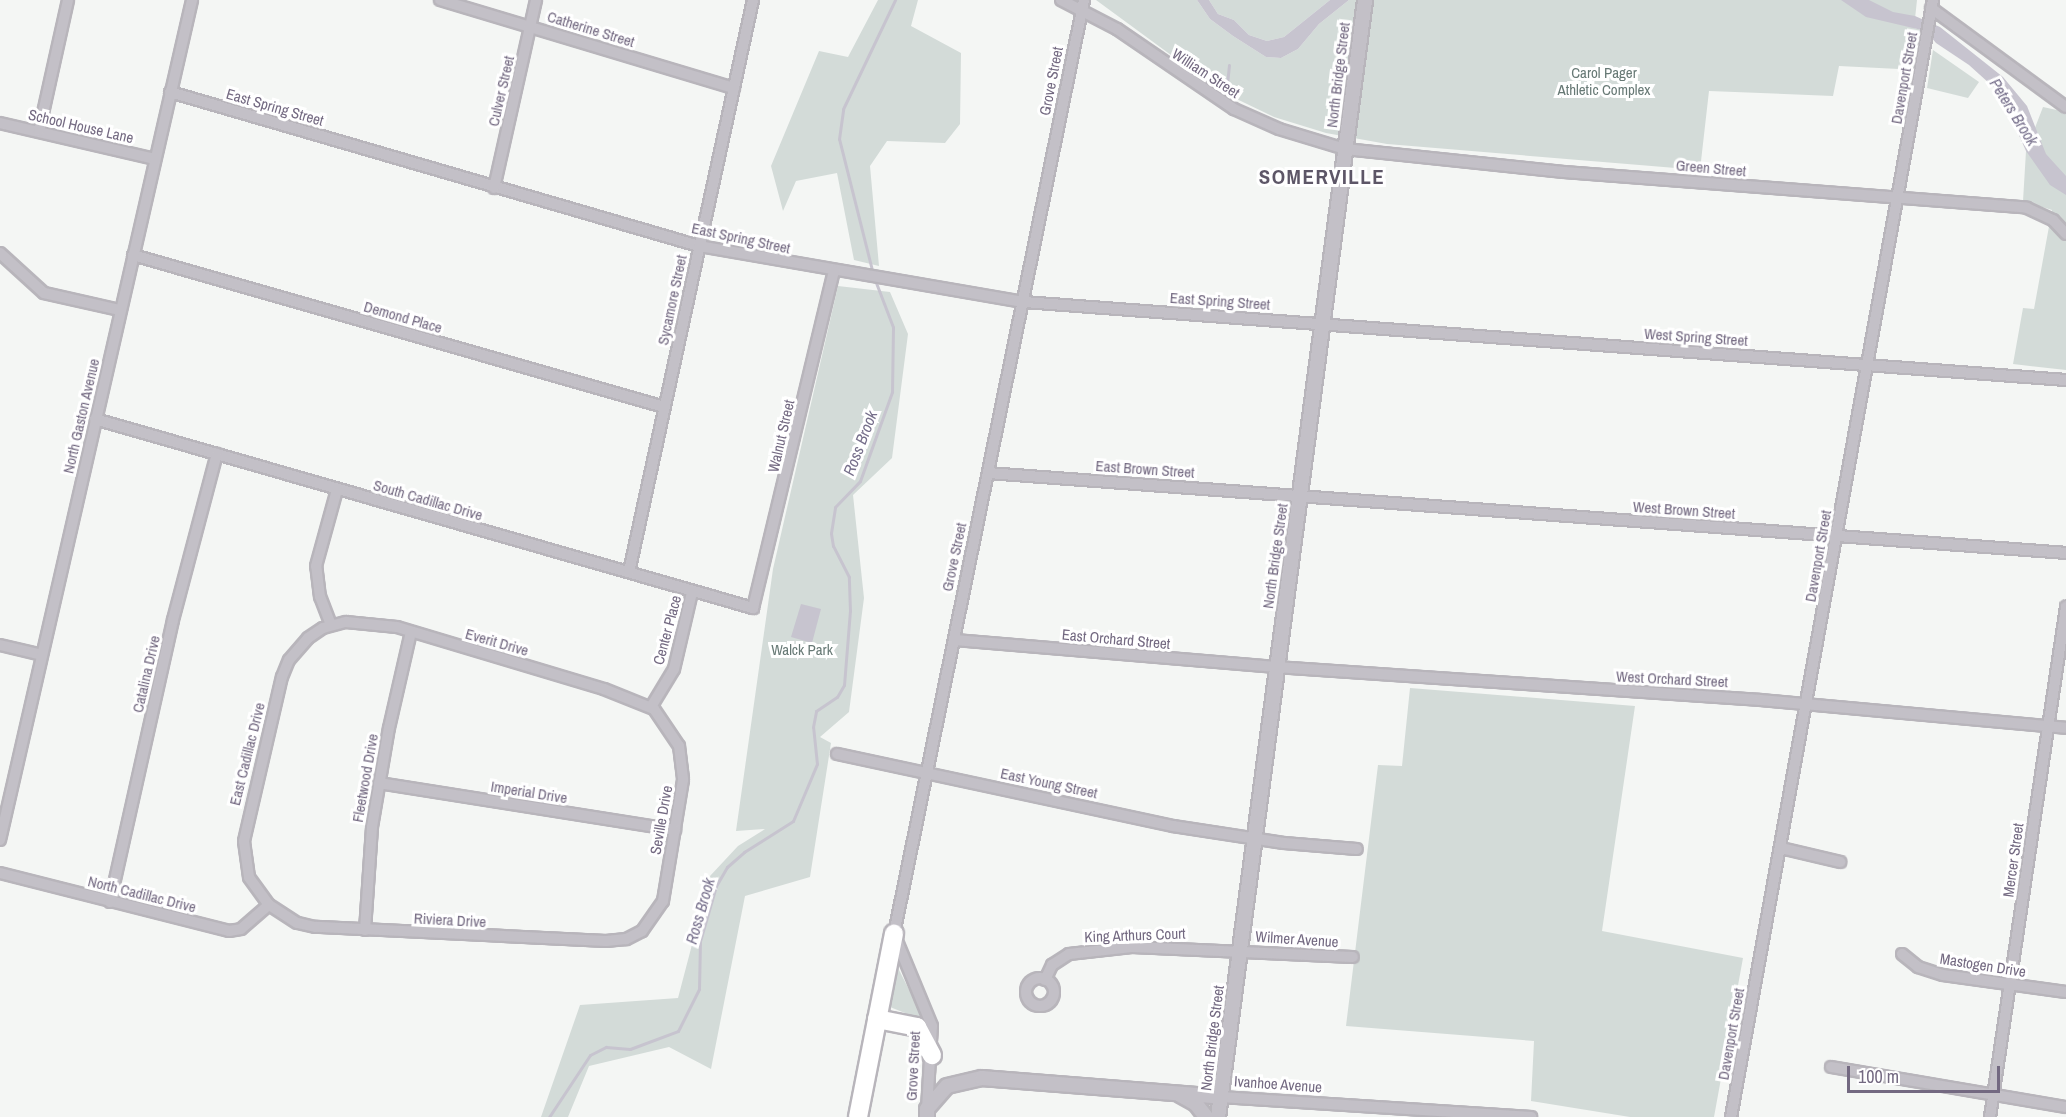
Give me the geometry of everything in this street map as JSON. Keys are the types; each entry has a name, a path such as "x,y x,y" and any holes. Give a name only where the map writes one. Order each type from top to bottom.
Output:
{"highway":[{"path":"858,1117 894,934"},
{"path":"878,1019 917,1028 932,1055"}],"street":[{"path":"39,131 68,0"},
{"name":"North Gaston Avenue","path":"0,840 192,0"},
{"name":"Catherine Street","path":"440,0 734,88"},
{"name":"Culver Street","path":"494,188 536,0"},
{"name":"Sycamore Street","path":"629,572 753,0"},
{"name":"William Street","path":"1061,0 1083,4 1234,109 1279,129 1346,149"},
{"name":"North Bridge Street","path":"1218,1117 1365,0"},
{"name":"Grove Street","path":"927,1113 932,1055 930,1016 909,976 894,934 1083,4"},
{"path":"1931,9 2066,107"},
{"name":"Davenport Street","path":"1731,1117 1808,704 1931,9"},
{"name":"East Spring Street","path":"170,92 699,246 1024,302 1323,324"},
{"name":"School House Lane","path":"0,123 155,159"},
{"name":"Green Street","path":"1346,149 2027,208 2048,217 2066,234"},
{"path":"0,254 44,293 120,310"},
{"name":"Demond Place","path":"133,255 664,407"},
{"name":"Walnut Street","path":"753,608 834,271"},
{"name":"West Spring Street","path":"1323,324 2066,380"},
{"name":"South Cadillac Drive","path":"95,419 753,608"},
{"name":"Catalina Drive","path":"110,902 173,620 217,454"},
{"name":"East Brown Street","path":"988,473 1300,497"},
{"path":"331,625 320,597 316,566 337,489"},
{"name":"West Brown Street","path":"1300,497 2066,553"},
{"name":"Center Place","path":"651,707 674,669 692,592"},
{"name":"Mercer Street","path":"1990,1117 2066,607"},
{"name":"Everit Drive","path":"331,625 373,622 604,689 651,707"},
{"name":"East Cadillac Drive","path":"269,905 253,886 246,863 245,828 252,794 289,660 308,638 331,625"},
{"name":"Fleetwood Drive","path":"365,930 365,892 379,783 411,632"},
{"name":"East Orchard Street","path":"954,640 1276,667"},
{"path":"0,645 42,655"},
{"name":"West Orchard Street","path":"1276,667 1808,704 2066,728"},
{"name":"Seville Drive","path":"634,935 653,919 663,901 683,780 682,760 667,723 651,707"},
{"name":"East Young Street","path":"837,754 1173,826 1255,839 1357,849"},
{"name":"Imperial Drive","path":"379,783 675,830"},
{"path":"1781,848 1840,862"},
{"name":"North Cadillac Drive","path":"0,873 229,931 241,929 269,905"},
{"name":"Riviera Drive","path":"269,905 297,923 365,930 606,940 634,935"},
{"name":"King Arthurs Court","path":"1045,980 1057,961 1079,952 1132,947 1240,950"},
{"name":"Wilmer Avenue","path":"1240,950 1353,957"},
{"name":"Mastogen Drive","path":"1902,954 1930,972 2066,992"},
{"path":"1831,1067 2066,1107"},
{"name":"Ivanhoe Avenue","path":"927,1113 947,1086 982,1078 1173,1091 1221,1097 1531,1117"},
{"path":"1173,1091 1196,1104 1206,1117"}],"green space":[{"path":"878,0 918,0 911,26 961,53 960,124 945,143 887,141 870,166 879,266 854,260 837,173 796,181 783,211 771,166 819,51 848,57"},
{"name":"Carol Pager Athletic Complex","path":"1096,0 1197,0 1210,19 1233,36 1266,57 1281,58 1298,49 1319,24 1349,0 1917,0 1914,28 1926,31 1919,70 1839,66 1833,96 1709,91 1700,170 1387,144 1326,133 1274,117 1220,91"},
{"path":"1209,0 1330,0 1284,37 1267,41 1249,35 1234,20 1218,14"},
{"path":"1933,50 1979,82 1968,98 1927,88"},
{"path":"2043,107 2066,112 2066,370 2013,364 2023,308 2034,309 2052,210 2023,201 2026,151"},
{"name":"Walck Park","path":"838,286 890,292 908,334 892,458 853,495 864,598 849,712 820,737 831,743 810,877 745,896 711,1069 669,1047 589,1066 568,1117 541,1117 580,1005 678,998 710,876 738,846 765,829 736,831 773,569"},
{"path":"1410,688 1635,706 1602,931 1743,958 1714,1117 1630,1117 1531,1101 1534,1041 1346,1026 1378,765 1402,766"},
{"path":"896,968 898,968 925,1021 890,1007"}],"water":[{"path":"1197,0 1209,0 1218,14 1234,20 1249,35 1267,41 1284,37 1330,0 1349,0 1319,24 1298,49 1281,58 1266,57 1233,36 1210,19"},
{"name":"Peters Brook","path":"1841,0 1869,0 1893,12 1915,16 1940,27 2003,77 2027,106 2046,154 2066,176 2066,195 2050,185 2026,151 2000,93 1969,65 1936,43 1926,31 1866,17"},
{"path":"801,604 821,609 812,643 791,637"}],"waterway":[{"name":"Ross Brook","path":"873,274 839,139 843,109 895,0"},
{"path":"1227,84 1229,65"},
{"name":"Ross Brook","path":"549,1117 590,1055 606,1047 630,1049 678,1031 699,989 700,941 716,886 727,867 744,852 793,821 817,764 813,727 816,711 837,697 844,685 850,611 849,577 833,546 831,533 835,507 860,481 892,392 893,327 875,280"}],"district":[{"name":"SOMERVILLE","path":"1322,177"}]}
